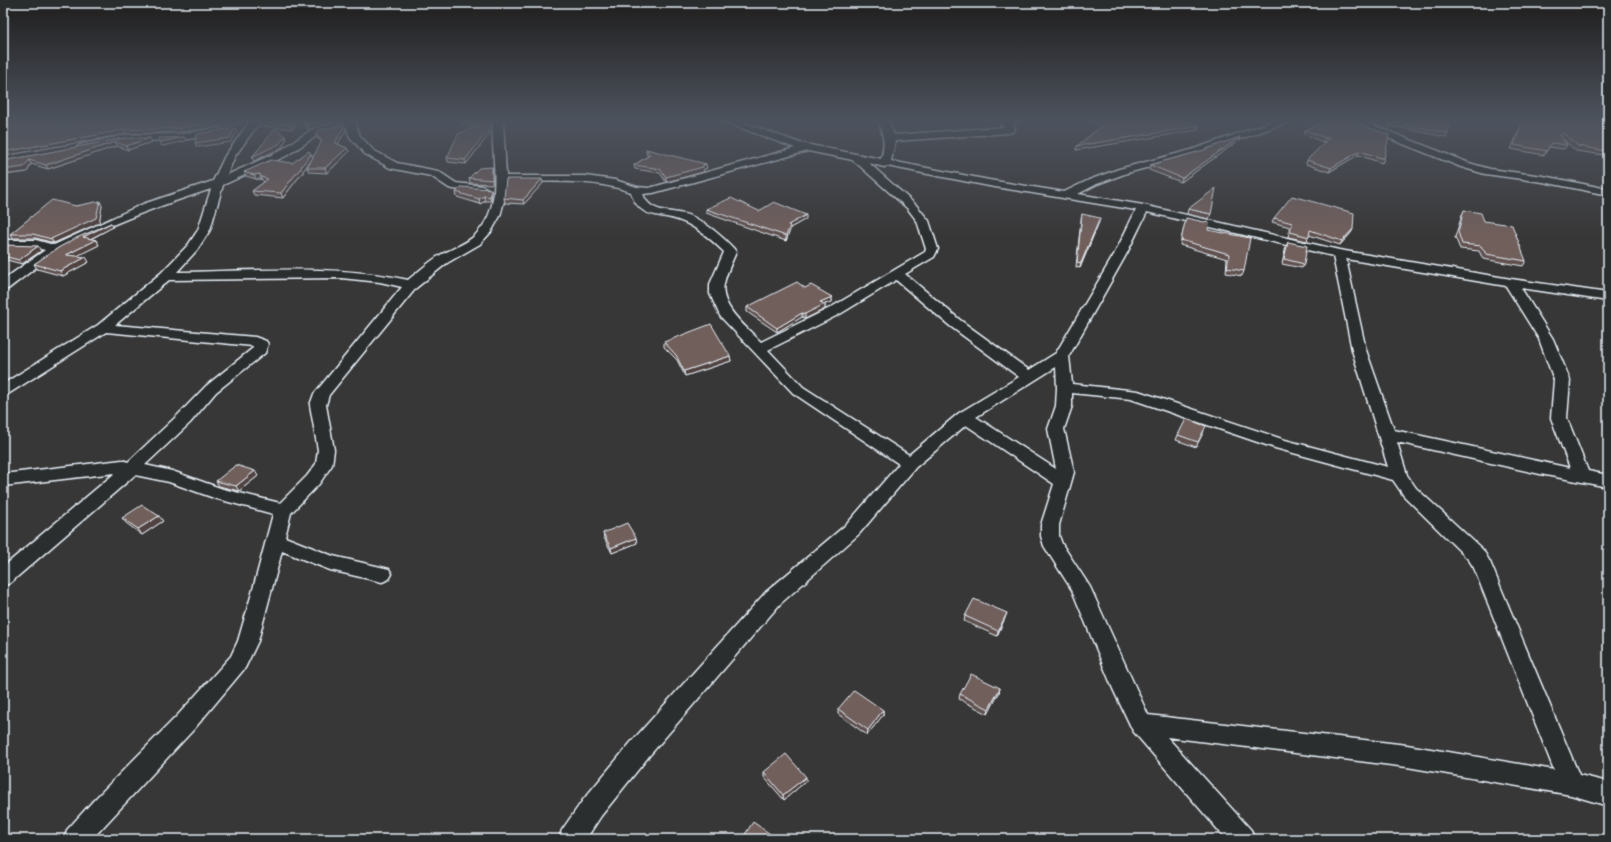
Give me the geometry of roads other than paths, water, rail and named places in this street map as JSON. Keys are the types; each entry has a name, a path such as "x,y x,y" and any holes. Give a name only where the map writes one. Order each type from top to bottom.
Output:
{"street":[{"path":"3,391 103,328 166,276 193,246 204,230 218,183 229,159"},
{"path":"3,286 55,249 147,206 218,183 270,159"},
{"path":"382,159 394,166 434,173 453,186 478,189 500,184 585,179 615,183 636,190 655,191 766,159"},
{"path":"76,839 103,808 186,722 238,662 248,641 276,541 283,510 313,480 324,465 326,450 318,406 322,394 411,286 425,272 476,241 484,234 490,226 499,206 499,159"},
{"path":"758,349 835,311 930,254 932,249 924,221 912,207 858,159"},
{"path":"863,159 1143,208 1339,254 1511,283 1608,297"},
{"path":"884,164 886,159"},
{"path":"1067,195 1093,182 1123,171 1167,159"},
{"path":"1451,159 1489,172 1543,179 1608,192"},
{"path":"636,190 638,200 645,207 661,215 683,218 696,223 726,247 730,252 717,284 717,294 725,314 798,390 910,464"},
{"path":"571,839 592,808 641,748 773,598 853,529 910,464 965,417 1062,356 1121,253 1143,208"},
{"path":"3,244 36,244 55,249"},
{"path":"1339,254 1359,350 1387,434 1399,476 1410,492 1476,555 1483,567 1572,784"},
{"path":"166,276 341,274 380,278 411,286"},
{"path":"897,274 956,323 1029,377"},
{"path":"1511,283 1546,339 1562,380 1559,418 1581,475"},
{"path":"3,578 133,467 184,418 211,388 260,350 261,344 255,341 103,328"},
{"path":"1062,356 1065,388 1064,406 1056,429 1065,472 1064,482 1050,525 1052,541 1080,587 1124,689 1141,724 1242,839"},
{"path":"1065,388 1133,394 1281,444 1399,476"},
{"path":"965,417 1064,482"},
{"path":"1387,434 1540,468 1608,481"},
{"path":"3,480 110,467 133,467 172,477 220,494 283,510"},
{"path":"276,541 330,563 382,574"},
{"path":"1141,724 1407,756 1572,784 1608,794"}]}
